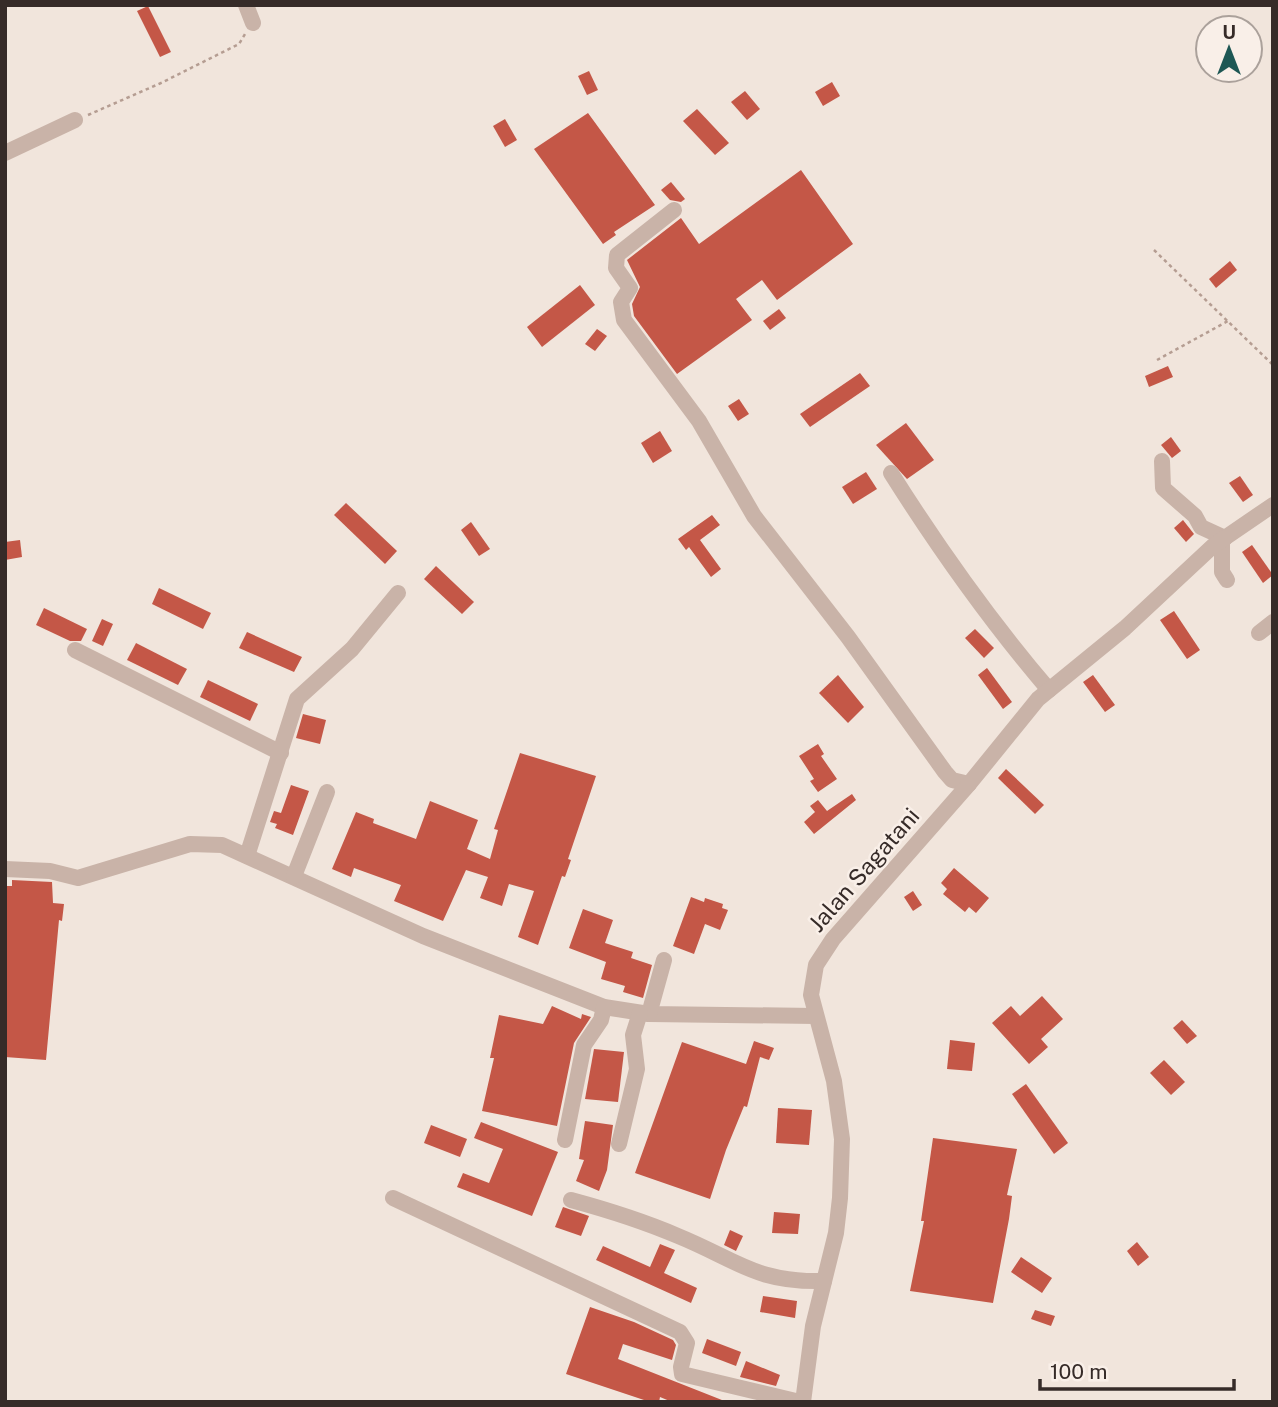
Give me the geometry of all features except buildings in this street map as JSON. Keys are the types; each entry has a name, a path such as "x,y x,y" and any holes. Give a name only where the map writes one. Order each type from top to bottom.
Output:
{"street":[{"path":"246,5 253,23"},
{"path":"5,153 75,120"},
{"path":"674,210 617,255 616,268 630,288 621,302 624,320 699,421 754,516 848,637 945,772 952,780 969,784"},
{"path":"1162,461 1163,488 1195,516 1201,527 1224,539 1222,572 1227,580"},
{"path":"891,472 932,538 999,632 1049,690"},
{"name":"Jalan Sagatani","path":"802,1402 813,1326 836,1233 842,1139 834,1081 811,995 816,965 833,939 969,784 1026,713 1224,539 1273,505"},
{"path":"247,856 297,699 352,649 398,593"},
{"path":"1259,633 1273,622"},
{"path":"75,650 281,753"},
{"path":"294,876 327,792"},
{"path":"5,869 50,871 78,878 190,844 222,845 423,936 604,1007 645,1013 815,1016"},
{"path":"619,1144 637,1069 633,1035 645,1013 664,960"},
{"path":"565,1140 584,1045 601,1020 604,1007"},
{"path":"393,1198 680,1332 687,1343 681,1367 682,1374 802,1402"},
{"path":"571,1200 680,1236 759,1275 790,1282 824,1282"}],"path":[{"path":"75,120 162,83 239,44 253,23"},
{"path":"1154,250 1273,365"},
{"path":"1157,360 1228,321"}]}
